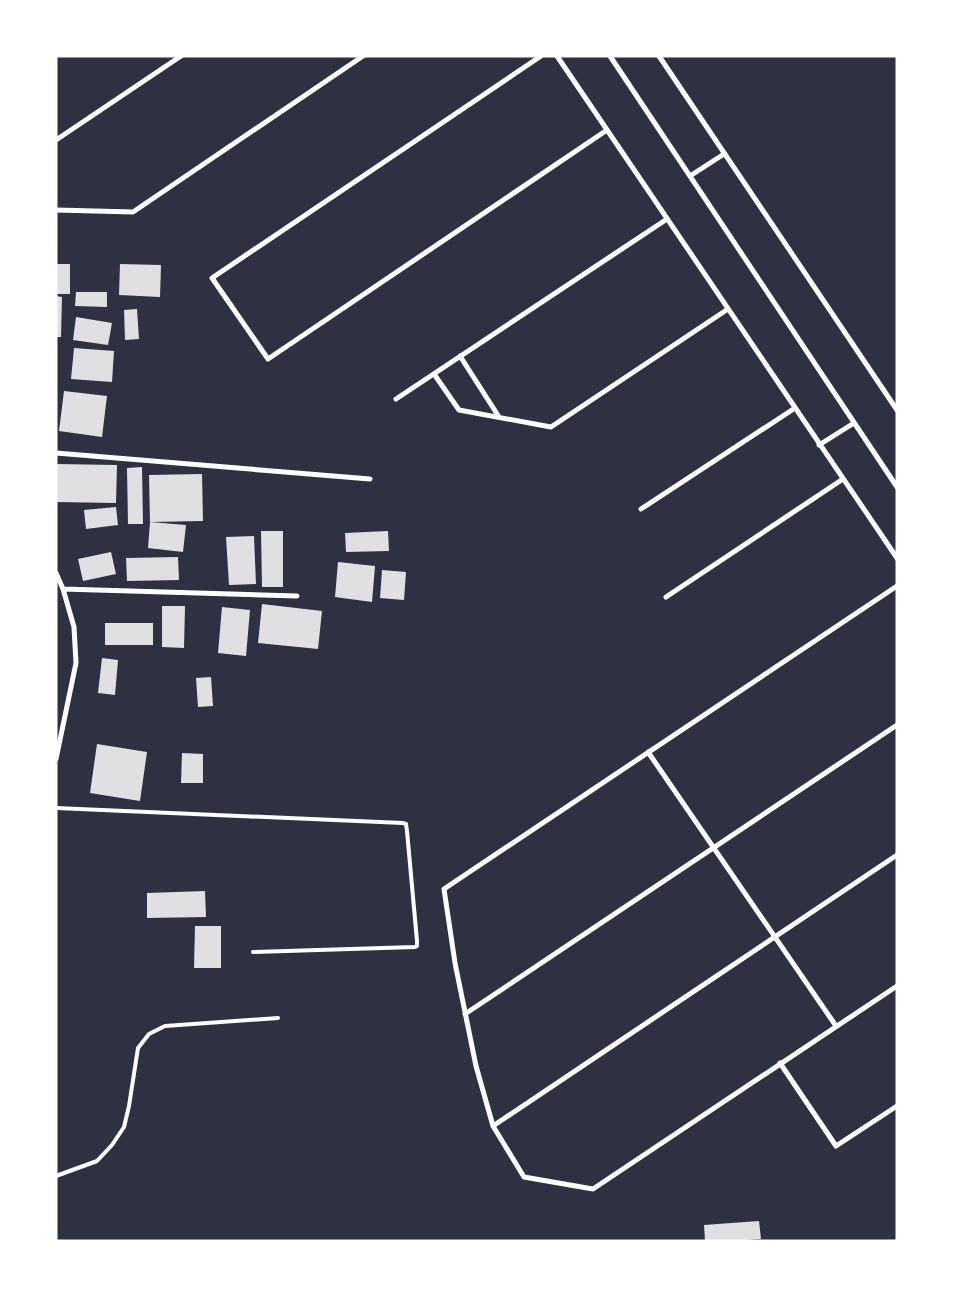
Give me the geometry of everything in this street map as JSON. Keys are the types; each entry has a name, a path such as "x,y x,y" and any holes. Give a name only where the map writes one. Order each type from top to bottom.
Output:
{"street":[{"path":"56,140 181,56"},
{"path":"57,209 133,212 362,56"},
{"path":"541,56 212,278 268,359 607,130"},
{"path":"557,56 897,558"},
{"path":"610,56 897,487"},
{"path":"659,56 897,410"},
{"path":"690,176 724,154"},
{"path":"396,399 667,219"},
{"path":"434,374 459,410 551,427 728,309"},
{"path":"460,356 499,417"},
{"path":"641,510 795,408"},
{"path":"820,445 854,423"},
{"path":"56,453 370,479"},
{"path":"666,597 843,479"},
{"path":"56,573 63,589 74,627 76,663 56,759"},
{"path":"897,586 444,889 455,963 476,1066 493,1126 524,1177 593,1189 897,986"},
{"path":"63,589 297,596"},
{"path":"465,1014 897,725"},
{"path":"648,752 836,1026"},
{"path":"493,1126 897,855"},
{"path":"780,1064 836,1146 897,1106"}],"lane":[{"path":"56,808 406,824 417,941 415,948 253,952"},
{"path":"56,1176 97,1161 112,1145 124,1127 138,1048 149,1034 165,1026 278,1018"}],"building":[{"path":"56,264 70,264 70,294 56,294"},
{"path":"120,264 161,265 160,297 119,295"},
{"path":"76,292 107,292 107,307 75,306"},
{"path":"56,296 62,297 61,337 56,337"},
{"path":"137,309 139,339 125,340 124,310"},
{"path":"76,317 112,323 108,345 73,340"},
{"path":"74,348 114,351 112,382 71,379"},
{"path":"64,391 107,396 102,437 59,431"},
{"path":"56,464 117,465 116,503 56,502"},
{"path":"142,467 143,524 128,524 127,468"},
{"path":"202,474 203,521 150,522 149,475"},
{"path":"116,507 118,525 86,529 84,510"},
{"path":"150,522 186,525 183,552 148,548"},
{"path":"261,531 283,531 283,587 262,587"},
{"path":"388,531 389,551 346,552 345,533"},
{"path":"254,536 256,584 229,585 226,537"},
{"path":"111,552 116,574 83,581 78,559"},
{"path":"178,557 179,580 127,581 126,558"},
{"path":"338,562 375,566 372,602 335,597"},
{"path":"382,570 406,572 404,600 380,598"},
{"path":"262,604 322,611 318,649 258,643"},
{"path":"162,606 185,606 184,648 162,647"},
{"path":"222,607 250,610 246,656 218,653"},
{"path":"105,623 153,623 153,645 105,645"},
{"path":"102,658 118,660 115,695 98,693"},
{"path":"211,677 213,706 198,707 196,678"},
{"path":"97,744 147,752 140,801 90,793"},
{"path":"182,753 203,754 203,783 181,783"},
{"path":"205,891 206,917 147,918 147,893"},
{"path":"195,926 221,926 221,968 194,968"},
{"path":"759,1221 761,1239 705,1241 704,1225"}]}
